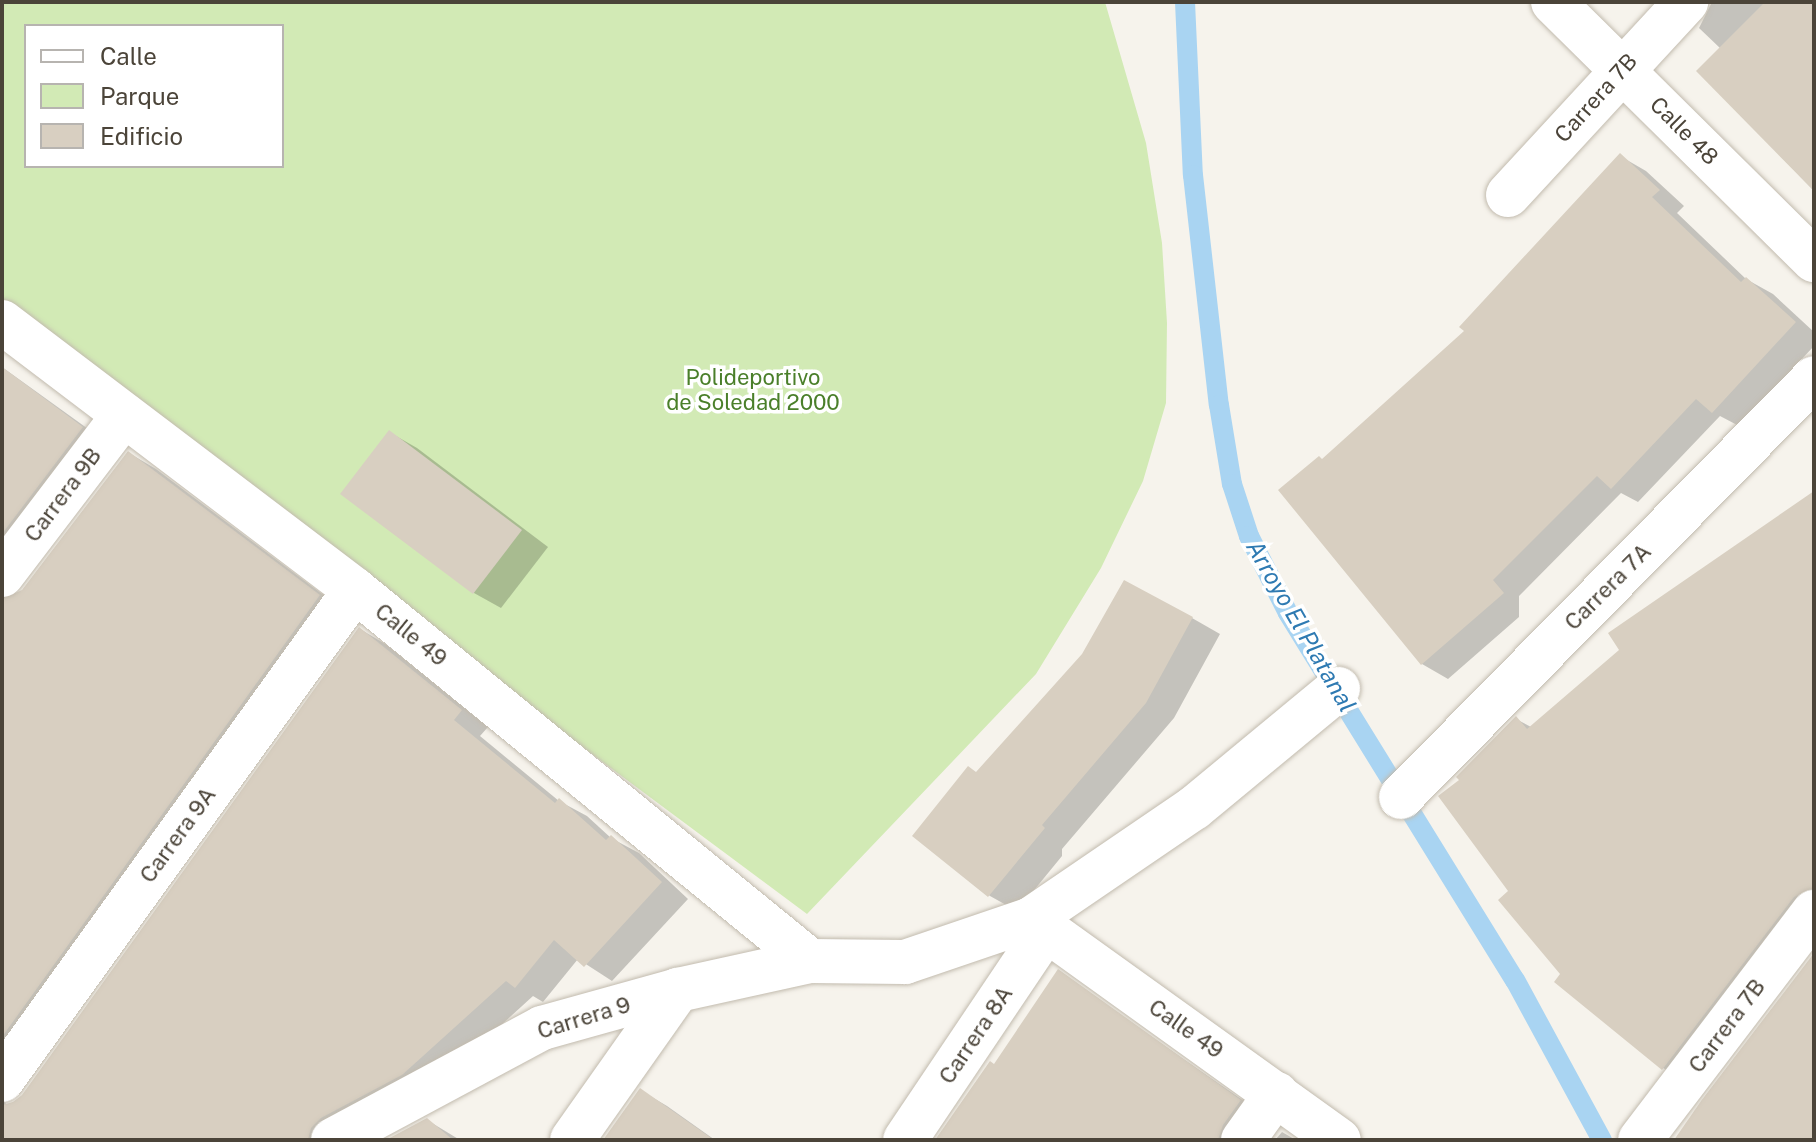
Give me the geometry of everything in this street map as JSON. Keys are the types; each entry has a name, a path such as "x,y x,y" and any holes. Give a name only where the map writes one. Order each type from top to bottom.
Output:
{"street":[{"name":"Calle 48","path":"1553,2 1814,260"},
{"name":"Carrera 7B","path":"1508,195 1686,2"},
{"name":"Calle 49","path":"2,322 355,590 810,961"},
{"name":"Carrera 7A","path":"1401,797 1814,378"},
{"name":"Carrera 9B","path":"2,575 124,415"},
{"name":"Carrera 9A","path":"2,1080 355,590"},
{"path":"1039,925 1194,808 1338,689"},
{"name":"Carrera 7B","path":"1640,1140 1814,912"},
{"name":"Calle 49","path":"1039,925 1339,1140"},
{"name":"Carrera 9","path":"333,1140 542,1028 678,990 810,961 905,962 1039,925"},
{"name":"Carrera 8A","path":"905,1140 1039,925"},
{"path":"572,1140 678,990"},
{"path":"1243,1140 1276,1094"}],"green space":[{"name":"Polideportivo de Soledad 2000","path":"2,2 1105,2 1146,143 1162,243 1167,323 1166,403 1143,481 1101,568 1036,674 807,914 362,583 2,306"}],"building":[{"path":"1765,2 1814,2 1814,191 1696,71"},
{"path":"1620,153 1660,190 1652,197 1741,282 1746,277 1796,322 1712,413 1696,399 1611,489 1597,476 1493,580 1504,593 1421,665 1278,490 1319,456 1322,459 1464,331 1459,327"},
{"path":"2,367 83,427 2,534"},
{"path":"389,430 522,530 473,594 340,494"},
{"path":"128,451 320,595 2,1037 2,599 22,590"},
{"path":"1814,491 1814,888 1794,897 1662,1070 1554,982 1560,974 1498,900 1508,891 1438,796 1459,780 1456,777 1516,716 1527,729 1619,650 1608,633"},
{"path":"1124,580 1193,617 1146,703 1042,825 1045,828 988,897 912,836 968,766 976,772 1082,654"},
{"path":"359,627 462,710 454,720 555,803 559,798 606,840 611,835 662,882 584,967 554,940 515,988 506,981 402,1075 321,1118 311,1128 308,1140 2,1140 2,1105 22,1095"},
{"path":"1814,953 1814,1140 1674,1140 1701,1101"},
{"path":"1058,969 1241,1100 1223,1125 1218,1140 935,1140 990,1061 994,1064"},
{"path":"640,1088 714,1140 603,1140"},
{"path":"427,1118 453,1140 386,1140"}],"waterway":[{"name":"Arroyo El Platanal","path":"1185,2 1193,175 1219,405 1232,484 1249,536 1288,613 1515,980 1602,1140"}]}
